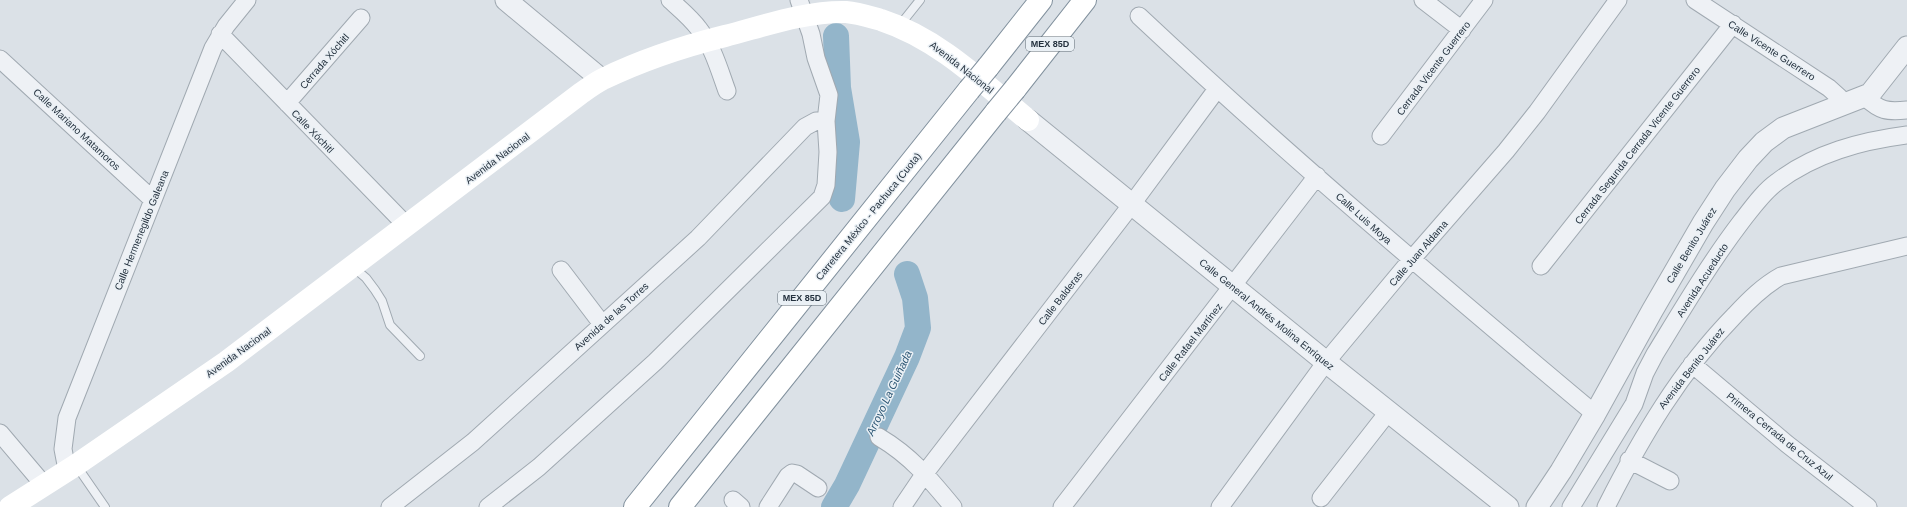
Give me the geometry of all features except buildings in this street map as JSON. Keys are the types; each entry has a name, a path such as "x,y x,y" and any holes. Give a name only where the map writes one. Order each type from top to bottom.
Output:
{"main road":[{"name":"Carretera México - Pachuca (Cuota)","path":"635,507 1041,0"},
{"name":"MEX 85D","path":"680,507 1085,0"},
{"name":"Avenida Nacional","path":"15,506 44,484 226,362 601,79 636,65 802,8 847,12 900,26 942,49 1028,120"}],"street":[{"path":"506,0 601,79"},
{"path":"670,0 698,27 707,40 714,53 727,91"},
{"path":"1423,0 1462,30"},
{"name":"Cerrada Vicente Guerrero","path":"1381,136 1484,0"},
{"name":"Calle Juan Aldama","path":"1220,507 1326,362 1411,260 1472,192 1528,123 1618,0"},
{"name":"Calle Vicente Guerrero","path":"1695,0 1834,92 1843,106"},
{"name":"Calle Hermenegildo Galeana","path":"71,467 63,449 67,418 220,34 239,3"},
{"path":"488,507 539,466 655,362 822,197 826,185 828,152 826,121 829,95 802,8"},
{"name":"Calle Luis Moya","path":"1139,16 1217,89 1411,260 1595,414"},
{"name":"Cerrada Xóchitl","path":"286,103 361,18"},
{"name":"Cerrada Segunda Cerrada Vicente Guerrero","path":"1541,266 1733,24"},
{"name":"Calle Xóchitl","path":"220,34 407,226"},
{"name":"Calle Benito Juárez","path":"1537,507 1561,471 1595,414 1703,223 1725,189 1748,159 1764,142 1783,128 1865,97 1874,90 1907,47"},
{"name":"Calle Mariano Matamoros","path":"0,59 154,200"},
{"name":"Calle Balderas","path":"902,507 925,473 1132,204 1217,89"},
{"path":"1865,97 1874,105 1886,111 1907,110"},
{"name":"Calle General Andrés Molina Enríquez","path":"1028,120 1326,362 1508,507"},
{"name":"Avenida de las Torres","path":"390,507 473,442 698,238 805,127 816,121 826,121"},
{"name":"Avenida Acueducto","path":"1571,507 1634,404 1645,373 1655,354 1729,238 1757,202 1776,183 1798,168 1825,154 1853,145 1907,135"},
{"name":"Calle Rafael Martínez","path":"1062,507 1317,176"},
{"name":"Avenida Benito Juárez","path":"1606,507 1629,460 1661,407 1692,364 1718,332 1754,296 1768,284 1781,276 1907,246"},
{"path":"561,270 602,324"},
{"name":"Primera Cerrada de Cruz Azul","path":"1692,364 1787,444 1868,507"},
{"path":"1322,498 1388,411"},
{"path":"0,433 44,484"},
{"path":"879,436 898,448 925,473 953,507"},
{"path":"1629,460 1670,481"},
{"path":"768,507 788,476 792,473 797,474 818,488"}],"lane":[{"path":"900,26 920,0"},
{"path":"353,267 366,278 375,290 382,301 390,325 420,356"},
{"path":"71,467 105,507"}],"waterway":[{"path":"836,36 838,88 847,142 842,199"},
{"name":"Arroyo La Guiñada","path":"834,507 847,485 907,357 918,328 915,298 907,274"}]}
